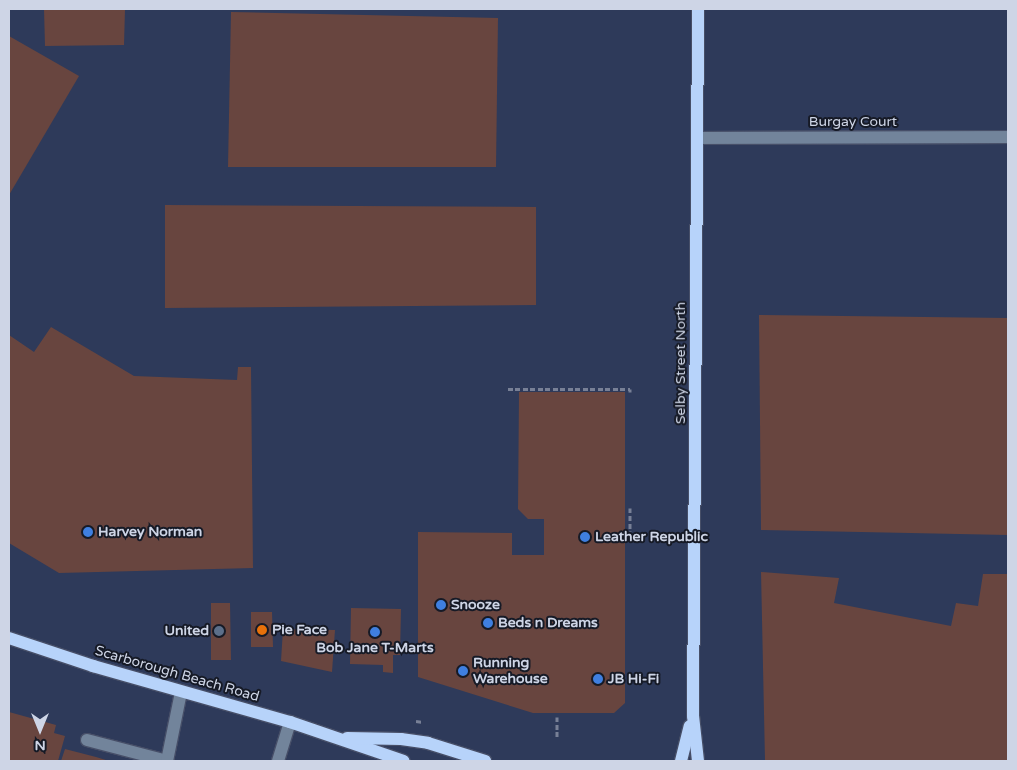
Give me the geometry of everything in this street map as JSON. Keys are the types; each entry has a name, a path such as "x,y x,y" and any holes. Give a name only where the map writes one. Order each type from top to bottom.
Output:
{"main road":[{"name":"Selby Street North","path":"698,9 693,716 698,761"},
{"name":"Scarborough Beach Road","path":"9,638 180,692 290,722 404,761"},
{"name":"Selby Street North","path":"682,761 693,716"},
{"name":"Scarborough Beach Road","path":"337,738 401,739 428,743 485,761"}],"street":[{"name":"Burgay Court","path":"698,138 1008,137"},
{"path":"87,740 167,761 180,692"},
{"path":"278,761 290,722"}],"path":[{"path":"508,389 630,389 630,392"},
{"path":"630,508 630,531"},
{"path":"557,717 557,737"},
{"path":"416,721 423,722"}],"shaded area":[{"path":"9,9 1008,9 1008,761 9,761"}],"building":[{"path":"44,9 125,9 124,45 45,46"},
{"path":"231,12 498,18 496,167 228,167"},
{"path":"9,36 79,76 9,195"},
{"path":"165,205 536,207 536,305 165,308"},
{"path":"759,315 1008,318 1008,535 761,530"},
{"path":"51,327 134,376 237,380 238,367 251,367 253,568 59,573 9,543 9,335 34,352"},
{"name":"Leather Republic","path":"519,392 625,392 625,703 614,713 533,713 418,677 418,532 512,533 512,555 544,555 544,519 528,519 518,509"},
{"path":"761,572 839,578 834,603 951,626 956,603 978,606 983,574 1008,574 1008,761 765,761"},
{"path":"211,603 230,603 231,660 211,660"},
{"name":"Bob Jane T-Marts","path":"351,608 401,609 400,655 393,655 393,673 383,672 383,665 350,664"},
{"name":"Pie Face","path":"251,612 272,612 273,647 251,647"},
{"path":"283,629 335,630 332,672 281,661"},
{"path":"9,712 56,725 54,733 65,736 58,761 9,761"},
{"path":"65,749 96,757 109,761 61,761"}],"place":[{"name":"Harvey Norman","path":"88,532"},
{"name":"Leather Republic","path":"585,537"},
{"name":"Snooze","path":"441,605"},
{"name":"Beds n Dreams","path":"488,623"},
{"name":"Pie Face","path":"262,630"},
{"name":"United","path":"219,631"},
{"name":"Bob Jane T-Marts","path":"375,632"},
{"name":"Running Warehouse","path":"463,671"},
{"name":"JB Hi-Fi","path":"598,679"}]}
